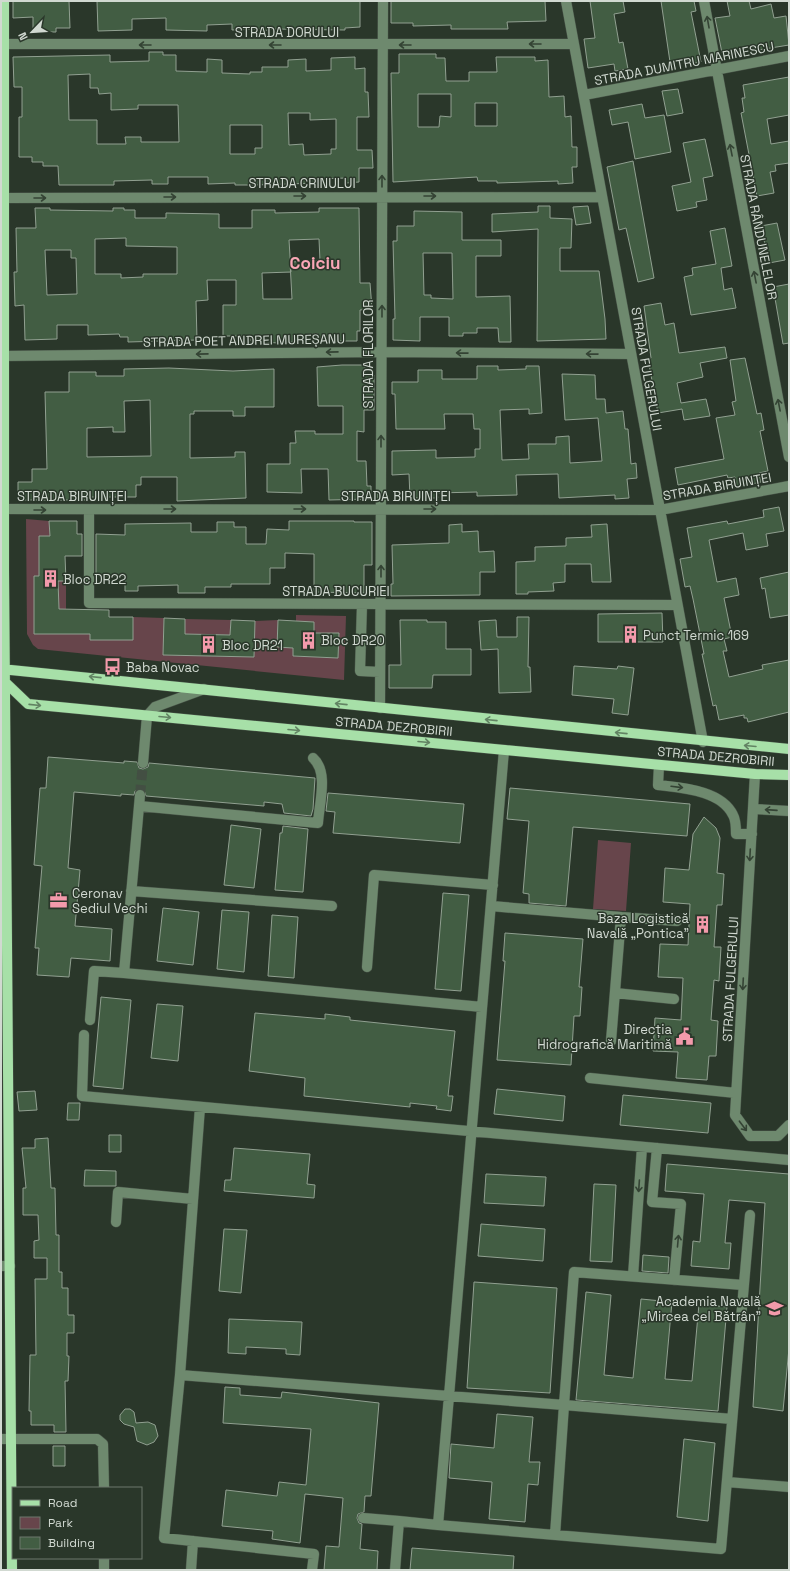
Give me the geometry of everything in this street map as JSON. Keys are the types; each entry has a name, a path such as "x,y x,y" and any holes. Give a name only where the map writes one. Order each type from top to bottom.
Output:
{"main road":[{"path":"4,1 2,198 2,509 6,1439 12,1570"},
{"name":"STRADA DEZROBIRII","path":"3,669 703,742 789,749"},
{"name":"STRADA DEZROBIRII","path":"3,682 28,704 755,774 789,775"}],"street":[{"name":"STRADA FLORILOR","path":"380,708 383,1"},
{"name":"STRADA FULGERULUI","path":"566,1 660,510 676,605 703,742"},
{"name":"STRADA RÂNDUNELELOR","path":"704,1 789,457"},
{"name":"STRADA DORULUI","path":"3,44 574,44"},
{"name":"STRADA DUMITRU MARINESCU","path":"584,95 789,56"},
{"name":"STRADA CRINULUI","path":"2,198 382,196 602,197"},
{"name":"STRADA POET ANDREI MUREȘANU","path":"2,356 382,352 630,354"},
{"name":"STRADA BIRUINȚEI","path":"2,509 660,510 789,486"},
{"name":"STRADA BUCURIEI","path":"89,510 89,603 676,605"},
{"path":"362,604 360,671 380,672"},
{"path":"143,763 147,716 155,707 204,689"},
{"path":"438,1525 504,750"},
{"path":"139,806 318,823 322,775 318,763 313,758"},
{"path":"659,765 658,785 696,789 729,808 734,817 736,834 752,834"},
{"name":"STRADA FULGERULUI","path":"755,774 735,1115 750,1136 778,1136 788,1129"},
{"path":"124,974 140,795"},
{"path":"753,809 789,812"},
{"path":"367,967 374,875 493,885"},
{"path":"131,891 332,906"},
{"path":"491,906 677,921"},
{"path":"611,1041 621,917"},
{"path":"90,1020 94,971 482,1007"},
{"path":"614,993 674,999"},
{"path":"84,1035 82,1096 789,1160"},
{"path":"590,1078 736,1093"},
{"path":"200,1107 180,1375 164,1538 314,1554 312,1570"},
{"path":"633,1276 642,1147"},
{"path":"657,1148 652,1202 681,1204 674,1280"},
{"path":"116,1222 118,1192 193,1198"},
{"path":"363,1518 721,1549 750,1215"},
{"path":"555,1535 574,1272 743,1285"},
{"path":"180,1375 732,1419"},
{"path":"6,1439 97,1439 103,1444 104,1487"},
{"path":"727,1482 789,1487"},
{"path":"395,1570 399,1521"},
{"path":"191,1570 193,1541"},
{"path":"104,1559 104,1570"}],"green space":[{"path":"26,519 49,521 50,536 39,536 39,576 35,634 90,634 90,640 133,639 133,617 164,618 163,655 254,657 255,621 278,620 278,647 293,648 293,656 338,658 339,634 314,633 314,622 296,621 296,615 346,616 344,680 38,649 33,645 27,634"},
{"path":"58,581 66,581 66,609 59,609"},
{"path":"185,619 231,620 230,635 185,634"},
{"path":"598,840 631,843 626,911 593,909"}],"building":[{"path":"13,1 69,1 70,28 56,28 56,32 33,32 33,17 13,18"},
{"path":"97,1 360,1 360,27 345,28 345,30 274,29 261,31 261,29 232,30 232,24 207,25 207,31 166,30 166,18 132,19 132,30 98,31"},
{"path":"391,1 545,1 546,21 507,22 508,29 451,29 451,25 413,26 413,23 391,23"},
{"path":"590,1 623,1 625,12 614,14 619,43 623,42 628,69 615,71 614,64 588,68 584,39 595,38"},
{"path":"661,1 694,1 696,11 691,12 701,62 689,64 687,58 670,62"},
{"path":"727,1 749,1 751,9 771,4 774,18 786,16 789,45 752,51 751,48 722,53 715,18 730,16"},
{"path":"149,52 163,52 163,55 176,55 176,71 207,72 207,59 222,60 222,73 250,74 250,72 262,72 262,67 288,67 288,60 306,59 306,71 331,70 331,58 355,57 355,69 365,68 365,92 368,92 369,117 357,117 357,150 372,150 373,168 359,168 359,182 346,183 346,178 317,179 318,183 235,185 235,183 208,184 208,177 168,177 168,184 152,184 152,180 114,181 114,185 59,185 58,166 43,166 43,162 32,162 32,157 19,157 19,117 22,117 22,87 14,87 13,57 110,55 110,62 149,61","holes":["90,74 90,88 98,88 99,94 111,93 111,110 138,109 138,105 178,105 179,142 141,142 141,137 125,137 126,144 97,144 97,120 69,120 68,75","288,113 310,113 310,120 336,119 336,149 331,149 331,154 304,155 303,144 289,145","230,125 262,125 262,148 255,148 255,154 230,154"]},
{"path":"399,54 436,54 436,58 445,58 446,81 469,81 469,72 497,72 496,57 535,57 535,61 548,60 549,97 564,96 565,117 571,116 572,147 577,147 577,167 572,167 573,183 558,184 558,181 497,183 497,181 478,181 477,177 393,182 391,73 399,73","holes":["418,94 451,94 451,117 440,116 439,127 418,127","475,103 497,103 497,126 475,126"]},
{"path":"789,77 789,115 767,119 771,144 789,141 789,163 775,165 776,171 770,172 774,193 757,196 741,113 744,112 742,98 745,98 743,85"},
{"path":"678,89 683,113 667,116 662,91"},
{"path":"642,104 645,118 664,115 671,152 635,159 628,122 612,125 609,110"},
{"path":"705,139 713,176 703,178 707,200 696,202 697,207 677,211 672,186 691,182 683,143"},
{"path":"633,161 654,278 638,282 626,228 619,230 607,167"},
{"path":"538,206 550,206 550,218 572,219 571,248 560,248 560,271 599,271 606,339 537,341 538,229 492,232 492,214 538,212"},
{"path":"588,206 591,223 576,225 573,207"},
{"path":"35,208 50,208 50,210 113,211 113,208 124,208 124,210 135,210 135,218 166,218 166,213 219,214 219,228 252,228 252,210 275,210 275,213 319,212 319,208 359,208 360,283 370,283 372,309 360,310 360,331 357,331 357,341 339,341 339,338 318,338 318,334 293,335 293,342 278,343 251,341 251,336 223,336 223,305 236,305 236,280 207,280 208,300 196,301 197,340 128,342 128,337 120,337 119,334 88,335 88,325 57,325 57,339 25,340 24,305 15,306 14,272 17,272 16,228 36,228","holes":["126,238 126,246 177,247 177,274 143,274 143,277 121,278 121,274 95,274 95,239","319,239 320,261 290,262 289,240","45,250 71,250 71,258 76,258 77,294 47,295","291,272 292,299 263,299 262,273"]},
{"path":"414,211 462,212 462,240 501,240 501,256 476,256 476,297 510,296 511,342 499,342 498,328 477,328 477,333 463,333 463,336 449,336 449,317 420,317 420,341 393,340 393,319 395,319 393,241 397,241 397,226 414,226","holes":["423,253 452,253 453,299 431,298 431,295 424,295"]},
{"path":"777,223 785,260 769,263 761,226"},
{"path":"725,228 732,266 721,268 724,290 732,288 736,308 691,315 684,277 693,275 692,268 716,264 710,231"},
{"path":"789,284 789,343 783,344 773,287"},
{"path":"661,303 665,325 674,323 679,353 725,347 727,358 700,363 703,377 677,383 681,403 706,399 710,416 684,420 682,409 658,413 648,359 651,358 644,306"},
{"path":"745,358 757,414 761,413 764,430 760,431 768,471 759,473 761,482 737,487 735,477 728,478 727,475 678,485 675,468 724,459 716,418 735,415 732,402 736,401 730,360"},
{"path":"365,365 365,375 374,375 374,410 364,410 364,432 357,431 357,461 366,461 367,486 371,486 371,499 329,500 328,469 301,469 302,493 267,492 267,464 290,464 290,443 296,443 295,431 315,431 315,434 343,434 343,406 318,406 317,367"},
{"path":"477,366 498,366 498,370 526,369 526,366 539,366 542,413 529,414 529,409 500,410 502,460 529,459 528,444 556,444 556,437 569,436 570,463 602,461 598,418 565,420 562,374 595,375 596,399 605,399 606,413 623,411 625,429 628,429 631,464 636,463 637,478 627,479 629,498 615,499 615,495 559,498 558,474 516,475 517,495 477,496 477,492 437,493 438,498 410,498 409,474 392,475 392,451 436,450 436,458 475,457 475,449 480,449 480,429 474,429 473,414 444,414 445,429 396,429 395,394 392,394 392,382 418,382 418,370 442,370 442,379 477,379"},
{"path":"169,368 233,371 274,369 274,407 245,407 245,416 233,416 233,411 194,411 194,414 190,414 190,458 235,457 235,452 245,452 246,498 177,501 177,477 141,477 141,485 136,485 136,497 88,497 88,500 18,500 18,482 32,482 32,469 47,469 45,392 69,392 69,372 96,372 96,376 124,376 124,369","holes":["150,400 151,456 87,457 87,428 113,427 113,432 125,432 124,401"]},
{"path":"779,507 784,531 766,534 768,546 746,550 743,533 709,540 717,582 736,578 739,595 724,598 732,637 724,639 727,651 723,651 729,677 763,669 762,665 789,660 789,712 748,722 747,718 744,718 744,715 719,720 716,705 713,706 690,586 685,587 680,559 692,557 687,528 727,521 728,524 764,517 763,510"},
{"name":"Bloc DR22","path":"49,521 77,521 77,534 82,534 82,556 65,556 66,581 58,581 59,609 109,610 109,617 133,617 133,640 90,640 90,634 34,634 34,576 39,576 39,536 50,536"},
{"path":"289,521 372,522 372,565 364,565 364,593 314,592 314,554 285,553 285,568 270,568 270,584 231,584 231,587 205,587 205,593 178,593 178,585 138,586 138,591 125,591 125,576 96,576 96,534 125,535 125,524 191,523 191,532 217,532 217,522 234,522 234,527 246,527 246,544 266,544 267,529 289,530"},
{"path":"462,524 462,532 478,531 479,552 494,551 495,572 480,572 480,595 391,596 391,584 393,584 392,545 449,543 449,525"},
{"path":"607,524 611,582 592,582 591,564 565,564 565,582 553,583 554,591 516,594 516,562 535,561 535,547 566,546 566,538 592,537 591,525"},
{"path":"789,572 789,615 770,618 765,588 762,589 760,578"},
{"name":"Punct Termic 169","path":"662,613 663,642 598,642 598,614"},
{"path":"517,617 529,617 528,667 530,667 531,692 499,693 498,649 481,650 479,621 496,620 497,637 517,637"},
{"name":"Bloc DR21","path":"164,618 185,619 185,634 230,635 231,620 255,621 254,657 163,655"},
{"name":"Bloc DR20","path":"278,620 314,622 314,633 339,633 338,658 293,656 293,648 277,647"},
{"path":"400,620 446,622 446,649 471,649 471,675 433,675 432,688 389,688 389,665 401,665"},
{"path":"574,666 617,669 618,666 634,668 628,715 612,713 614,699 572,695"},
{"path":"48,757 124,763 124,761 137,762 139,768 143,769 148,767 149,763 315,778 313,809 311,816 284,813 282,804 264,802 264,806 146,796 144,790 140,789 135,791 134,795 121,794 121,796 74,792 68,868 80,870 75,926 112,929 110,961 71,958 69,977 37,975 39,948 35,948 42,866 34,865 40,788 46,788"},
{"path":"510,788 690,804 687,836 573,827 566,906 529,903 529,894 523,893 529,821 507,819"},
{"path":"328,793 464,804 460,843 333,833 335,812 326,811"},
{"path":"704,817 716,828 720,838 717,873 724,874 722,905 717,905 714,947 721,947 719,981 714,980 711,1020 718,1021 716,1056 709,1056 707,1080 676,1078 678,1052 653,1051 655,1018 681,1020 683,978 658,977 660,944 688,945 690,904 663,902 665,868 689,870 693,834"},
{"path":"231,825 261,829 254,888 224,885"},
{"path":"283,826 308,829 303,892 275,890 280,833 282,833"},
{"path":"443,893 469,895 461,991 435,989"},
{"path":"163,908 199,912 193,965 157,961"},
{"path":"222,910 249,912 244,972 217,969"},
{"path":"272,915 298,917 294,978 268,976"},
{"path":"505,933 583,939 579,987 582,987 580,1016 574,1016 571,1065 497,1060 505,961 503,961"},
{"path":"101,997 131,1000 123,1089 93,1086"},
{"path":"157,1004 183,1006 178,1061 151,1058"},
{"path":"255,1013 325,1019 325,1014 350,1017 350,1020 455,1031 448,1096 453,1096 451,1111 436,1109 437,1106 410,1103 410,1107 304,1096 305,1078 249,1071"},
{"path":"497,1089 565,1096 563,1121 494,1114"},
{"path":"35,1091 37,1110 19,1111 17,1092"},
{"path":"623,1095 711,1103 708,1133 620,1125"},
{"path":"68,1103 80,1103 79,1120 67,1120"},
{"path":"109,1135 121,1135 121,1152 109,1152"},
{"path":"48,1138 51,1188 55,1188 56,1235 59,1235 59,1272 62,1272 62,1288 68,1288 68,1315 74,1315 74,1333 67,1333 67,1356 69,1356 68,1381 65,1381 66,1432 54,1432 54,1425 31,1425 31,1411 29,1411 30,1355 36,1355 35,1279 47,1279 47,1258 34,1258 34,1241 39,1240 38,1215 23,1215 23,1188 26,1188 22,1148 35,1148 35,1139"},
{"path":"234,1148 310,1154 307,1184 315,1185 314,1198 224,1191 225,1180 231,1180"},
{"name":"Academia Navală „Mircea cel Bătrân”","path":"667,1164 789,1174 789,1348 783,1411 753,1407 765,1203 729,1200 725,1243 731,1243 729,1269 691,1266 693,1241 700,1242 704,1194 665,1191"},
{"path":"85,1170 116,1171 116,1186 84,1186"},
{"path":"486,1174 546,1177 544,1206 484,1203"},
{"path":"594,1184 616,1185 612,1262 590,1261"},
{"path":"481,1224 545,1229 543,1261 478,1256"},
{"path":"224,1229 247,1230 241,1293 219,1291"},
{"path":"643,1255 669,1257 668,1273 642,1271"},
{"path":"474,1282 557,1288 550,1393 467,1388"},
{"path":"586,1292 611,1295 604,1375 633,1378 641,1299 672,1302 665,1379 692,1381 699,1304 727,1307 718,1411 576,1400"},
{"path":"229,1319 302,1322 300,1355 286,1354 286,1349 246,1347 246,1354 228,1353"},
{"path":"225,1387 240,1388 240,1395 281,1398 282,1392 379,1403 371,1496 365,1496 364,1512 358,1514 357,1518 359,1523 362,1524 360,1549 378,1551 377,1570 324,1570 326,1546 339,1547 343,1498 305,1494 300,1543 272,1539 273,1531 222,1526 226,1490 277,1496 279,1482 306,1485 311,1429 223,1423"},
{"path":"125,1409 130,1409 134,1412 136,1423 148,1422 155,1425 158,1436 154,1442 147,1445 137,1441 134,1427 124,1424 120,1420 120,1415"},
{"path":"497,1414 533,1417 529,1462 540,1462 538,1485 528,1484 525,1522 489,1519 492,1482 449,1478 451,1444 494,1448"},
{"path":"684,1439 715,1443 708,1521 677,1517"},
{"path":"53,1446 65,1446 65,1466 53,1466"},
{"path":"412,1548 514,1556 513,1570 410,1570"}],"tunnel":[{"path":"140,795 143,763"}],"place":[{"name":"Bloc DR22","path":"50,579"},
{"name":"Punct Termic 169","path":"630,635"},
{"name":"Bloc DR20","path":"308,640"},
{"name":"Bloc DR21","path":"209,645"},
{"name":"Baba Novac","path":"113,667"},
{"name":"Ceronav Sediul Vechi","path":"59,900"},
{"name":"Baza Logistică Navală „Pontica”","path":"702,925"},
{"name":"Direcția Hidrografică Maritimă","path":"685,1036"},
{"name":"Academia Navală „Mircea cel Bătrân”","path":"774,1308"}],"district":[{"name":"Coiciu","path":"315,263"}]}
